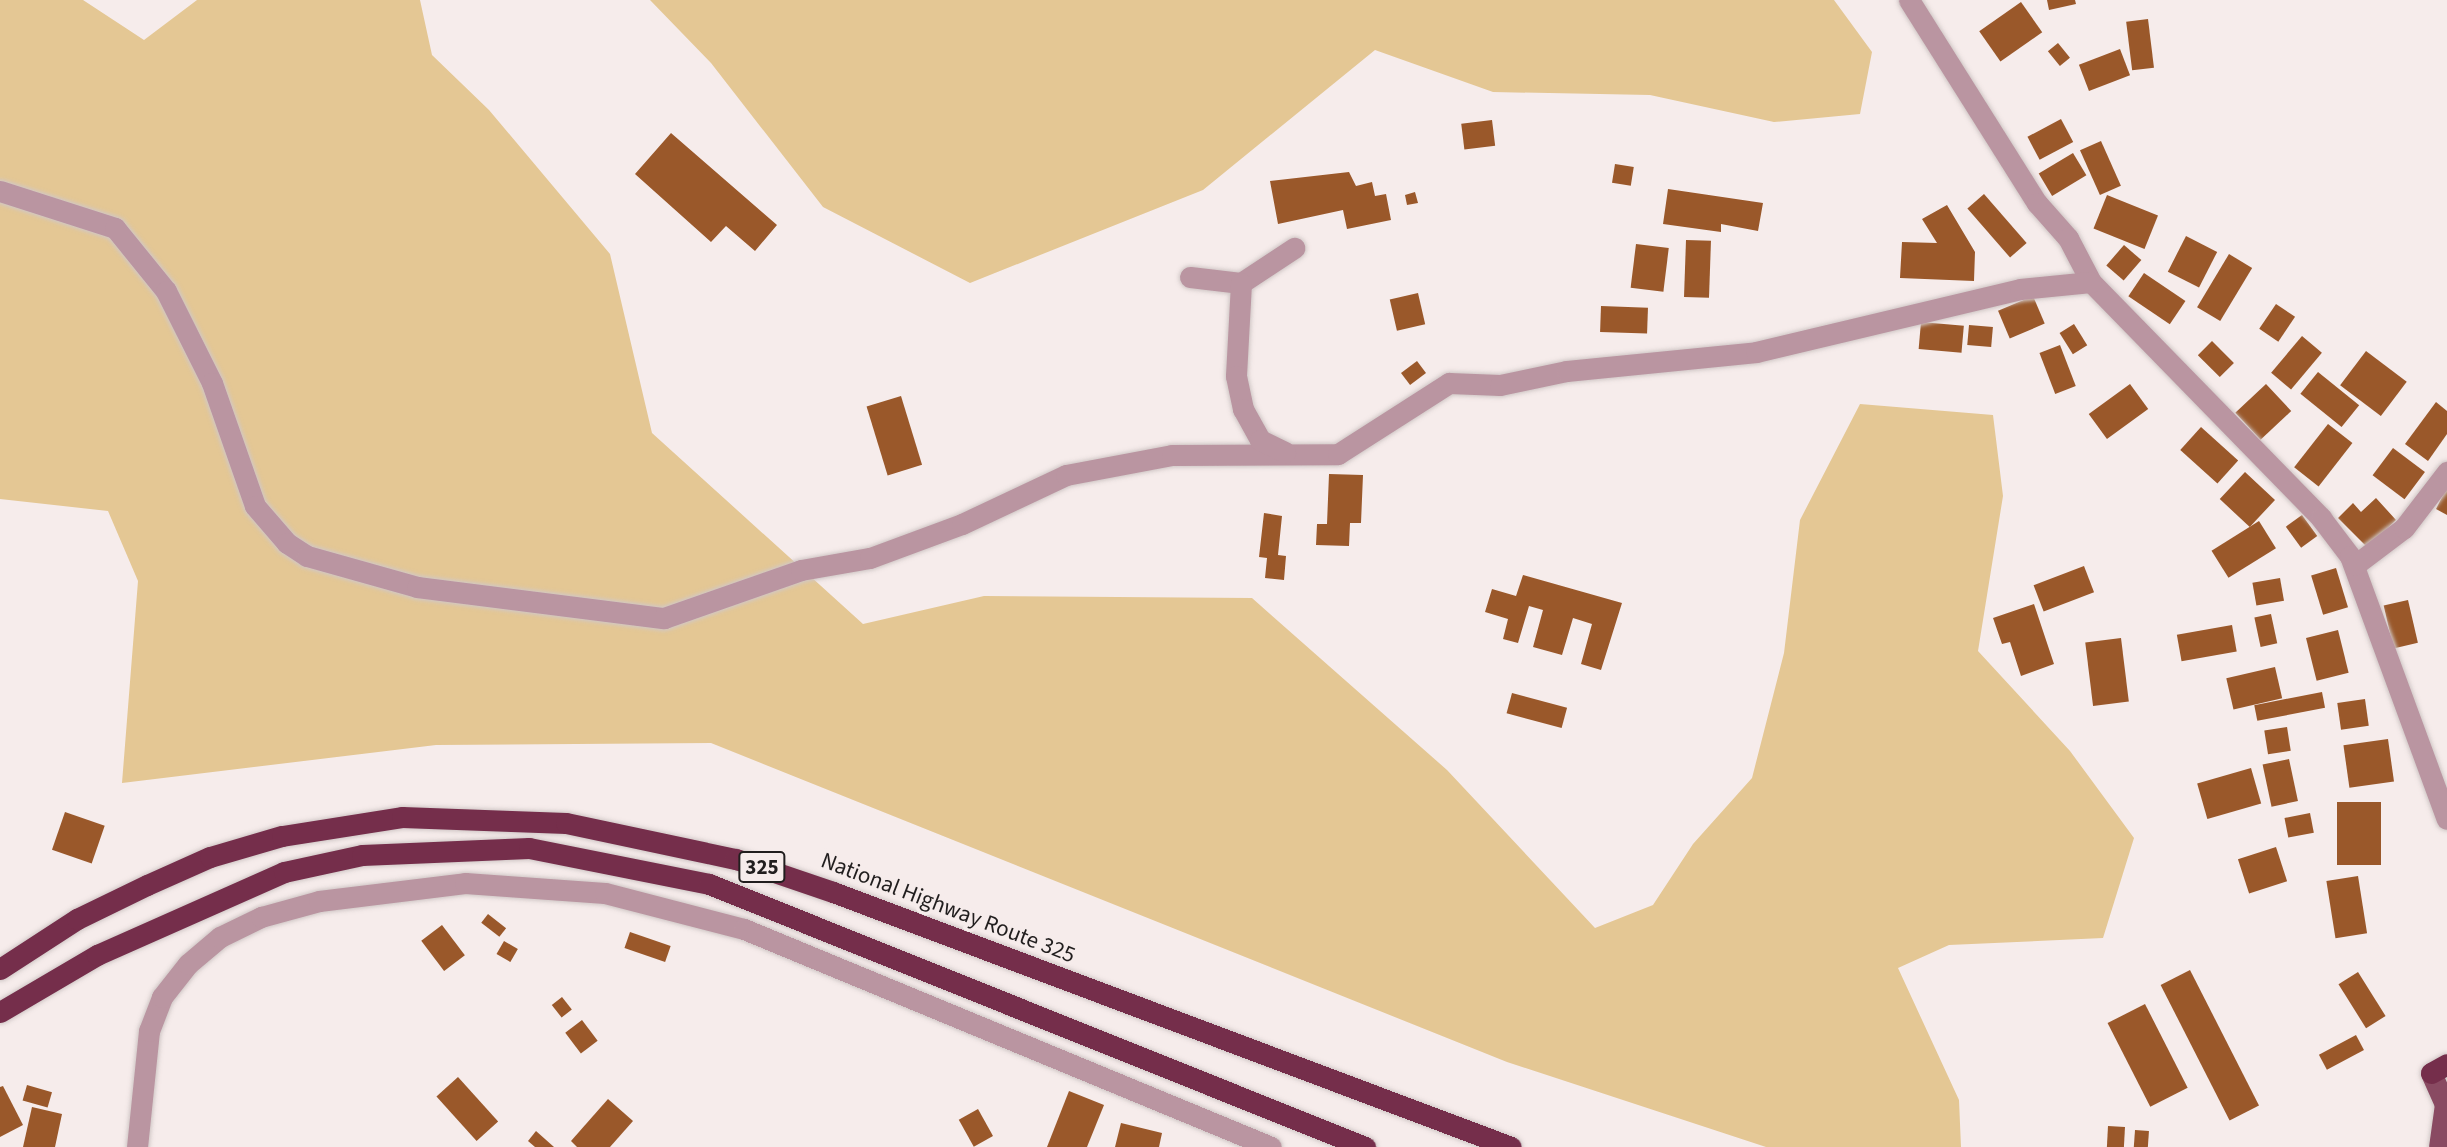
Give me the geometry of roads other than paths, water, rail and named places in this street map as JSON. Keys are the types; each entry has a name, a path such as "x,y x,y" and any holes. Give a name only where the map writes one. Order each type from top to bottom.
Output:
{"highway":[{"name":"National Highway Route 325","path":"0,969 77,919 147,885 210,857 282,836 401,817 566,823 736,859 821,887 1511,1147"},
{"name":"325","path":"0,1012 109,949 284,872 362,855 529,848 709,884 1365,1147"}],"main road":[{"path":"2439,1068 2445,1104 2439,1147"}],"street":[{"path":"1909,0 2037,203 2068,237 2091,282 2321,518 2355,565 2447,819"},
{"path":"0,191 115,228 166,291 212,383 255,506 287,543 307,556 417,587 664,618 801,570 870,558 962,524 1066,475 1172,455 1338,454 1450,383 1500,385 1567,371 1756,352 2020,289 2091,282"},
{"path":"1190,277 1241,282 1294,248"},
{"path":"1241,282 1236,376 1244,409 1260,440 1292,456"},
{"path":"2355,565 2404,528 2447,472"},
{"path":"137,1147 149,1031 162,997 188,964 220,937 261,917 319,901 465,883 605,893 744,929 1271,1147"}]}
